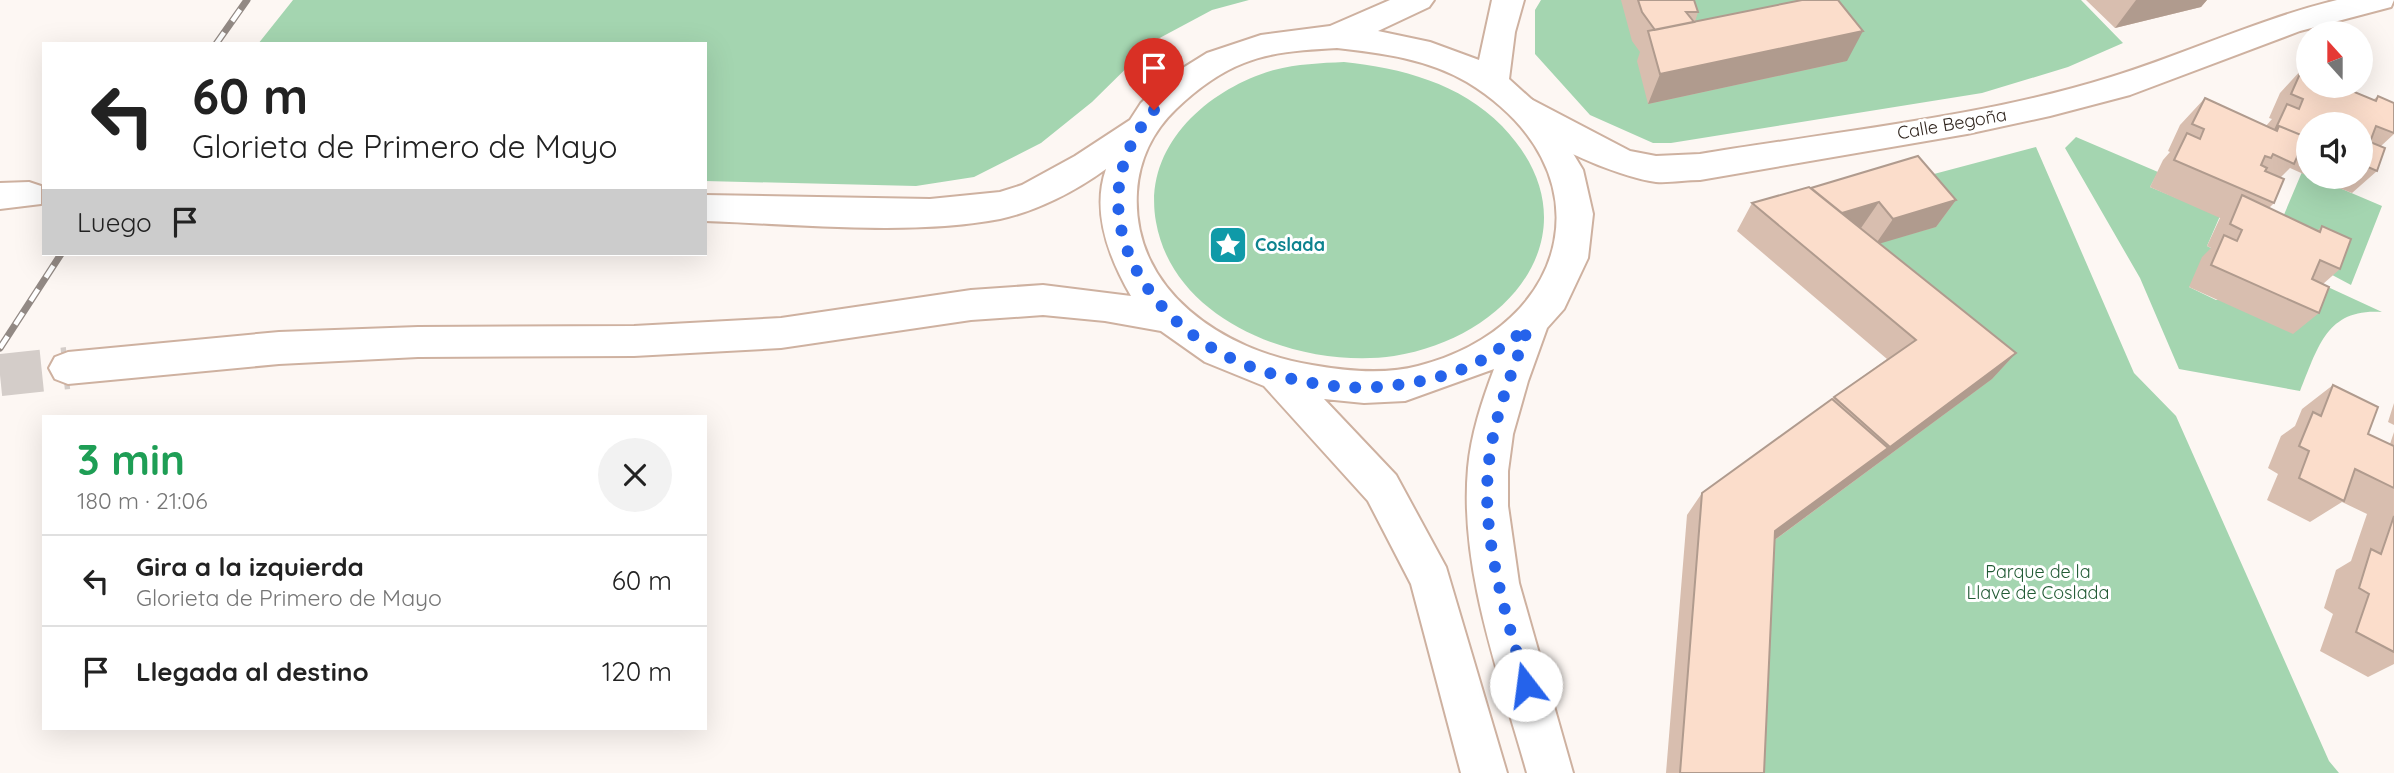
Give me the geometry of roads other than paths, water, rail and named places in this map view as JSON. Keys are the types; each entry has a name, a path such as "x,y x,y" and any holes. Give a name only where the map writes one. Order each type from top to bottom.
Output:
{"main road":[{"path":"1336,37 1418,0"},
{"path":"1492,82 1499,32 1508,0"},
{"path":"2267,0 2292,22"},
{"name":"Calle Begoña","path":"1523,107 1579,143 1617,158 1656,169 1700,167 1967,122 2050,104 2118,87 2292,22 2380,0"},
{"path":"707,208 930,214 1001,205 1045,189 1087,165 1137,130 1171,91 1219,61 1276,43 1336,37 1391,42 1444,57 1492,82 1523,107 1555,147 1574,192 1577,240 1561,286 1528,328 1478,362 1416,383 1347,387 1278,376 1219,353 1171,318 1136,273 1118,224 1119,175 1137,130"},
{"path":"68,368 279,348 635,341 781,333 971,304 1043,300 1105,306 1171,318"},
{"path":"1528,328 1501,402 1487,474 1492,550 1550,773"},
{"path":"1278,376 1382,488 1431,581 1484,773"}],"tunnel":[{"path":"0,375 68,368"}],"railway":[{"path":"217,42 247,0"},
{"path":"0,348 60,256"}],"place":[{"name":"Coslada","path":"1228,245"}],"park label":[{"name":"Parque de la Llave de Coslada","path":"2038,582"}]}
